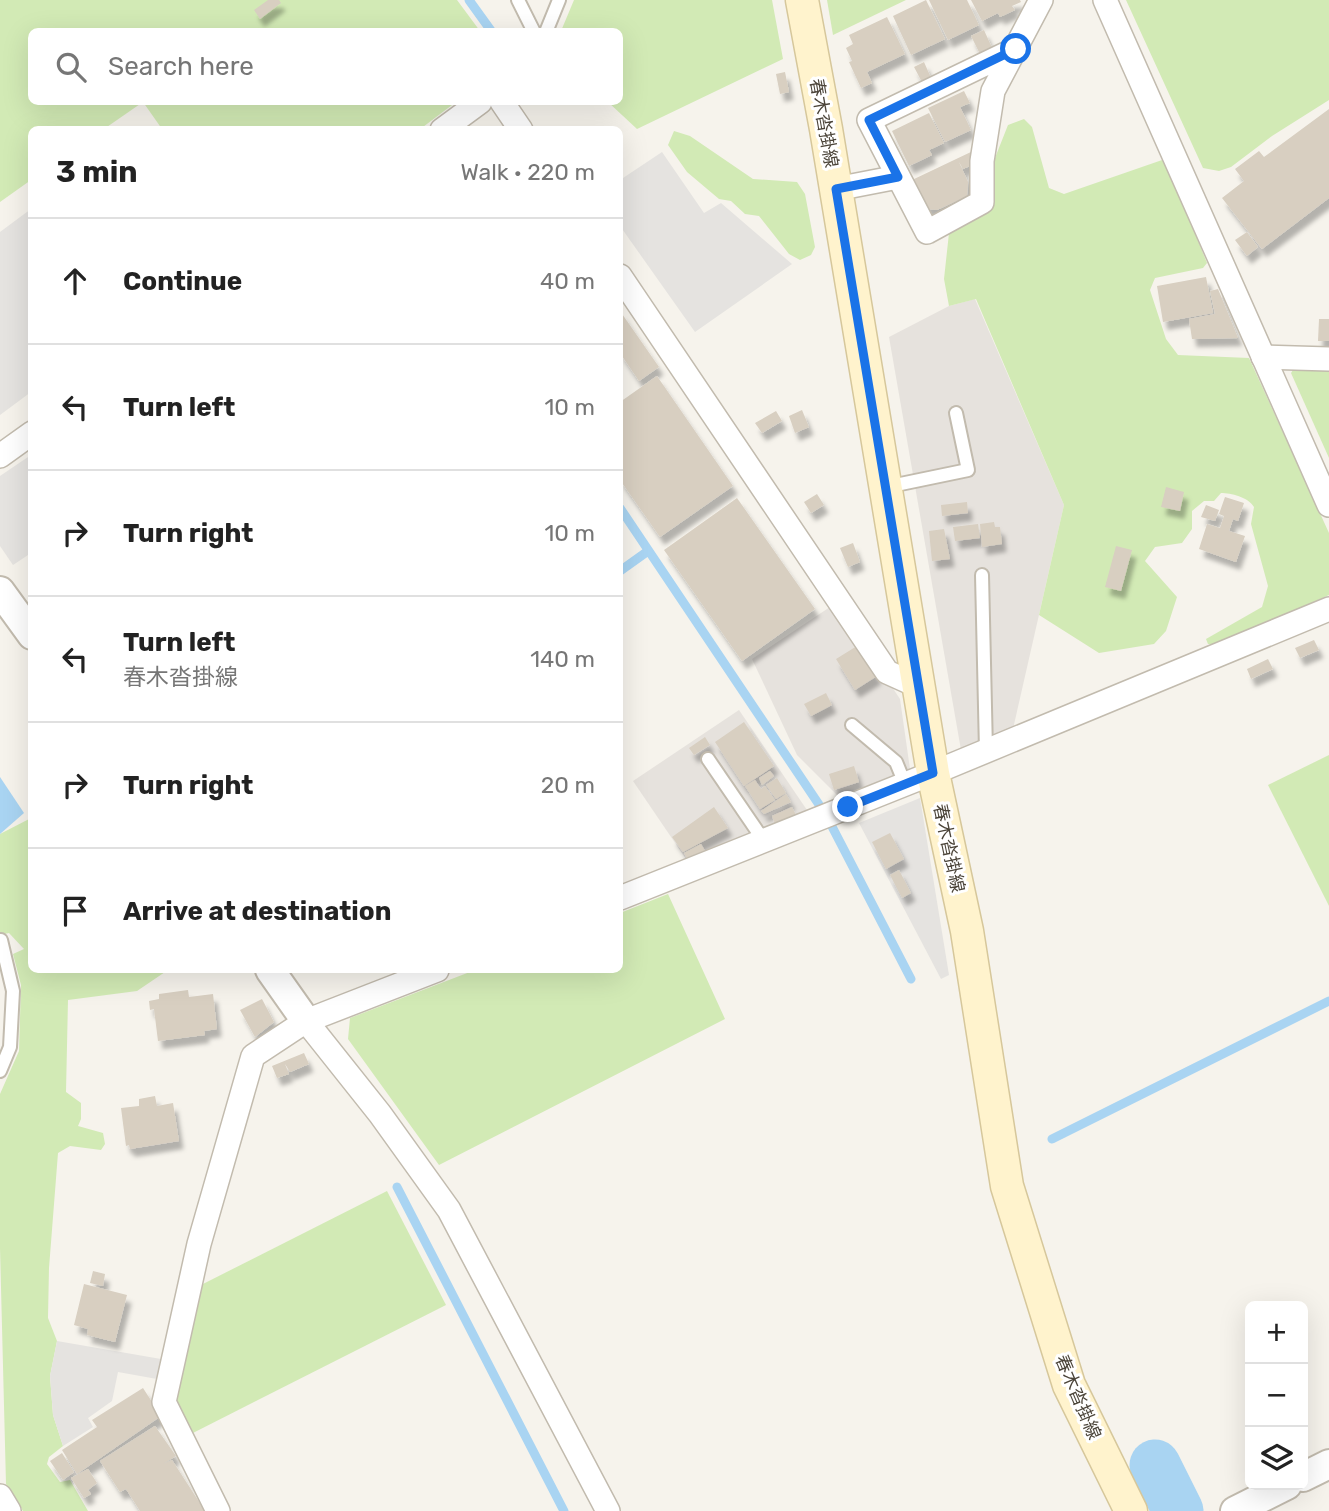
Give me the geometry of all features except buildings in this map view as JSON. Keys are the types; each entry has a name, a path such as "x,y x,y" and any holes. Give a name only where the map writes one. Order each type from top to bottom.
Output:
{"main road":[{"name":"春木沓掛線","path":"802,0 918,686 919,779 967,931 1007,1186 1069,1385 1131,1511"}],"street":[{"path":"1016,49 869,120 927,232 982,202 982,161 993,91 1016,49 1041,0"},
{"path":"1105,0 1329,505"},
{"path":"447,126 476,105"},
{"path":"504,105 518,126"},
{"path":"836,189 898,177"},
{"path":"623,280 887,672 918,686"},
{"path":"1263,357 1329,359"},
{"path":"0,456 28,436"},
{"path":"0,590 28,629"},
{"path":"623,897 919,779 1329,609"},
{"path":"272,973 306,1021 380,1114 449,1210 608,1511"},
{"path":"218,1511 164,1402 199,1244 253,1056 306,1021 429,973"},
{"path":"1308,1474 1329,1464"},
{"path":"1235,1511 1277,1490"},
{"path":"0,1496 9,1511"}],"lane":[{"path":"518,0 532,28"},
{"path":"548,28 559,0"},
{"path":"885,487 968,470 956,414"},
{"path":"982,575 986,751"},
{"path":"852,725 919,779"},
{"path":"708,759 764,841"},
{"path":"0,1071 10,1047 13,991 1,940"}],"shaded area":[{"path":"662,152 704,213 721,203 792,264 695,332 623,230 623,178"},
{"path":"28,211 28,394 0,415 0,232"},
{"path":"975,299 1064,505 1013,729 961,750 889,337 949,306"},
{"path":"28,457 28,555 13,565 0,546 0,476"},
{"path":"836,603 900,699 910,769 839,797 797,755 752,659"},
{"path":"739,710 809,813 688,862 633,781"},
{"path":"920,798 949,975 941,979 859,823"},
{"path":"57,1341 161,1359 157,1379 118,1372 112,1401 88,1418 93,1427 63,1446 53,1415 50,1376"}],"green space":[{"path":"0,0 457,0 478,28 28,28 28,105 139,105 108,126 28,126 28,182 0,202"},
{"path":"574,0 772,0 783,59 637,129 611,105 623,105 623,28 562,28"},
{"path":"827,0 906,0 833,35"},
{"path":"1126,0 1329,0 1329,100 1272,136 1231,167 1219,171 1203,168"},
{"path":"145,105 452,105 424,126 160,126"},
{"path":"1024,119 1032,127 1049,188 1064,194 1165,159 1207,263 1203,268 1155,278 1150,290 1166,339 1178,355 1249,358 1329,533 1329,595 1217,645 1208,644 1206,639 1262,607 1268,586 1251,524 1254,507 1244,498 1221,493 1214,501 1204,501 1192,511 1192,529 1182,543 1155,547 1145,561 1177,597 1166,631 1154,644 1099,653 1039,615 1064,505 976,299 949,306 944,279 949,233 994,205 993,163 1008,125"},
{"path":"674,131 690,136 753,179 797,182 805,194 815,247 811,255 800,260 789,254 759,216 745,214 731,201 719,199 687,172 668,145"},
{"path":"1297,364 1329,366 1329,458 1291,373"},
{"path":"1329,755 1329,906 1268,785"},
{"path":"28,820 28,973 164,973 137,991 68,1000 66,1092 81,1103 78,1126 103,1133 105,1144 101,1150 70,1146 58,1153 48,1318 57,1341 50,1376 53,1415 63,1446 49,1457 47,1464 60,1482 70,1480 88,1511 23,1511 6,1484 0,1248 0,1094 19,1051 21,985 13,954 24,949 9,933 0,935 0,834"},
{"path":"668,894 725,1019 439,1165 348,1039 350,1018 467,973 623,973 623,912"},
{"path":"387,1191 446,1305 189,1435 174,1404 199,1286"}],"water":[{"path":"0,777 24,813 0,834"}],"waterway":[{"path":"469,0 489,28"},
{"path":"623,512 826,815 911,979"},
{"path":"623,569 648,551"},
{"path":"1052,1139 1329,1001"},
{"path":"397,1187 564,1511"},
{"path":"1155,1465 1178,1511"}],"route":[{"path":"848,807 933,773 836,189 898,177 869,120 1016,49"}]}
